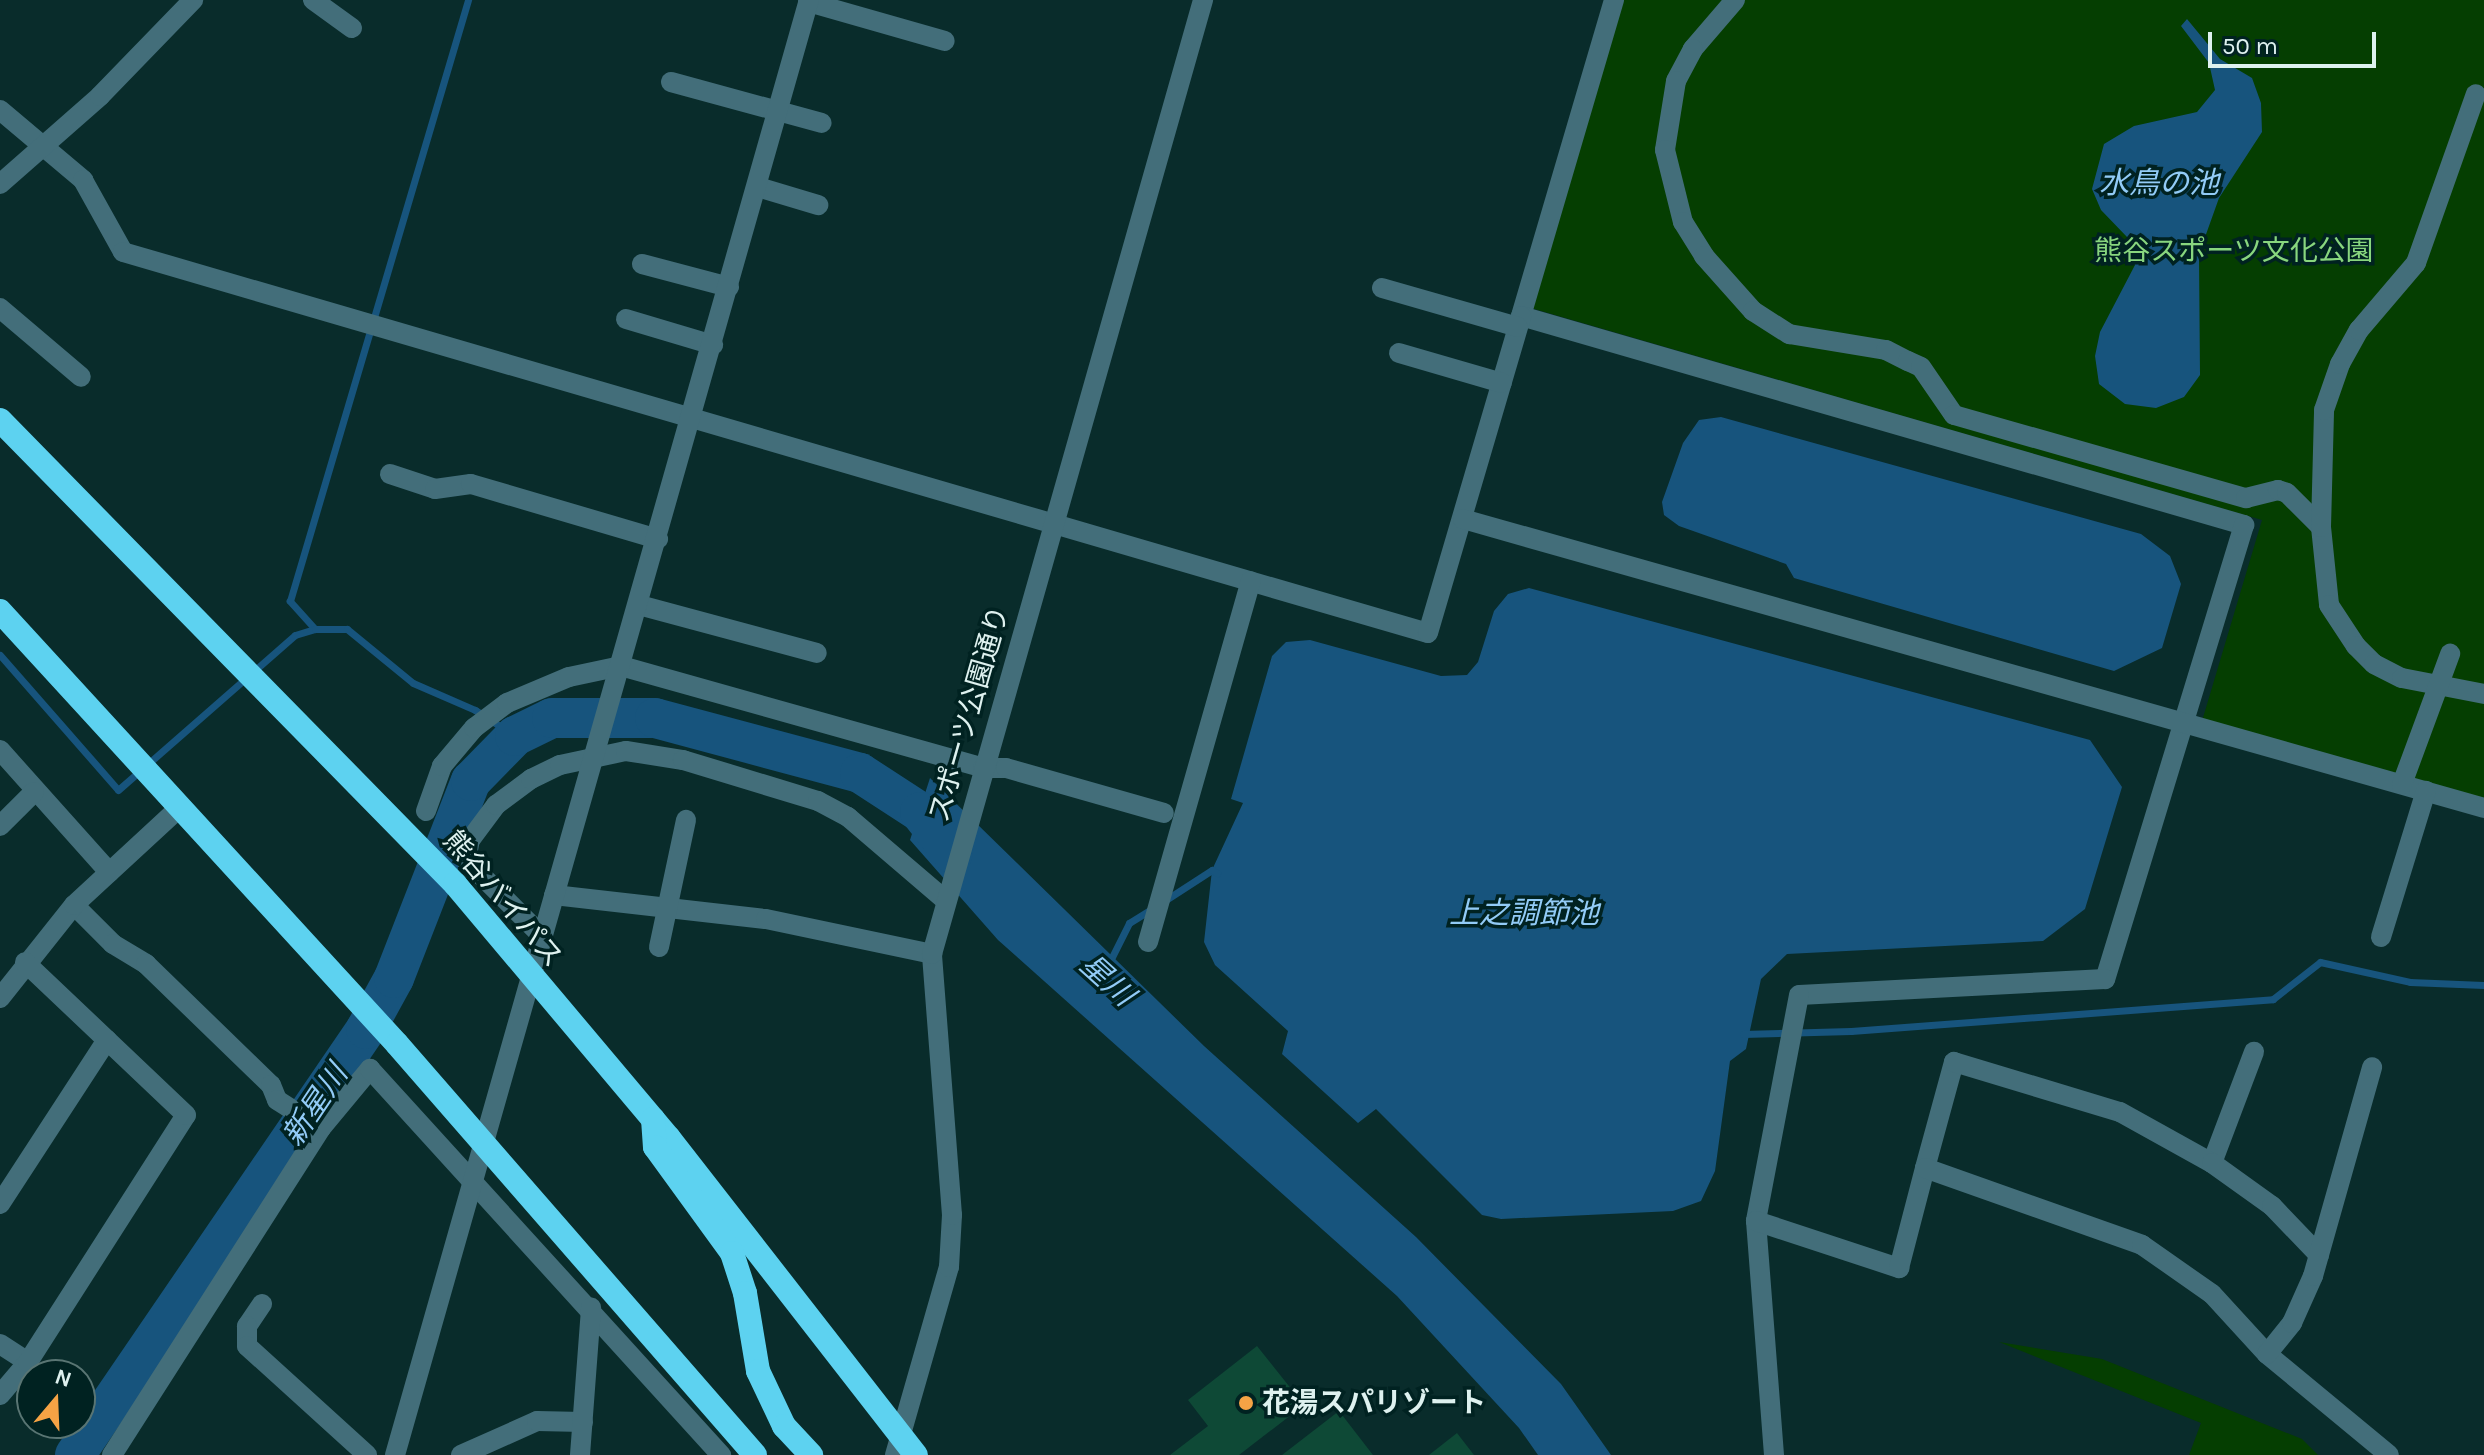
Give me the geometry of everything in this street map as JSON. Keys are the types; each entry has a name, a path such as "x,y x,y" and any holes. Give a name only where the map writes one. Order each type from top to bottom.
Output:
{"highway":[{"name":"熊谷バイパス","path":"0,420 455,884 530,978 653,1119 904,1449"},
{"path":"0,611 178,809 397,1044 755,1455"},
{"path":"653,1119 655,1147 732,1253 745,1293 758,1371 784,1426 811,1455"}],"street":[{"path":"0,184 100,96 193,0"},
{"path":"313,0 352,28"},
{"name":"スポーツ公園通り","path":"904,1449 949,1267 952,1215 932,954 944,899 1203,0"},
{"path":"0,110 83,180 123,252 1428,633 1614,0"},
{"path":"1735,0 1693,49 1676,81 1665,150 1683,222 1704,256 1753,311 1789,334 1886,350 1921,367 1954,415 2246,498 2278,490 2300,503 2321,527"},
{"path":"395,1455 471,1179 658,539 809,1 945,41"},
{"path":"671,82 822,123"},
{"path":"2476,94 2416,263 2359,330 2340,364 2324,410 2321,527 2329,605 2348,637 2374,664 2402,678 2484,694"},
{"path":"758,187 818,205"},
{"path":"642,264 729,287"},
{"path":"1382,288 1520,321 2244,525 2186,723 2105,979 1799,995 1756,1221 1774,1455"},
{"path":"0,308 81,377"},
{"path":"626,319 713,345"},
{"path":"1399,353 1502,383"},
{"path":"390,474 435,489 471,484 658,539"},
{"path":"1463,519 2484,808"},
{"path":"1148,942 1251,581"},
{"path":"639,605 817,653"},
{"path":"2402,784 2450,654"},
{"path":"426,811 442,766 474,728 500,709 569,677 621,666 981,776 1006,768 1164,813"},
{"path":"0,750 34,792 109,872"},
{"path":"542,936 466,860 470,840 496,805 531,779 593,757 626,751 683,760 818,801 848,817 944,899"},
{"path":"2381,937 2426,791"},
{"path":"0,826 34,792"},
{"path":"0,998 25,962 74,905 178,809"},
{"path":"659,947 686,820"},
{"path":"554,895 766,919 932,954"},
{"path":"74,905 169,986 271,1085 277,1100 320,1128"},
{"path":"25,962 186,1115 30,1359"},
{"path":"0,1204 107,1040"},
{"path":"2212,1163 2254,1052"},
{"path":"1756,1221 1899,1268 1954,1062 2120,1112 2212,1163 2272,1206 2319,1255"},
{"path":"2267,1354 2292,1323 2319,1255 2372,1067"},
{"path":"112,1455 320,1128 370,1069 591,1307 721,1455"},
{"path":"1925,1168 2142,1245 2212,1294 2267,1354 2389,1455"},
{"path":"262,1304 247,1326 247,1346 345,1448 367,1455"},
{"path":"580,1455 591,1307"},
{"path":"0,1344 23,1359"},
{"path":"0,1395 16,1376"},
{"path":"461,1455 537,1421 583,1422"}],"green space":[{"name":"熊谷スポーツ文化公園","path":"1622,0 2484,0 2484,801 2202,721 2262,520 1531,308"},
{"path":"1999,1342 2102,1359 2302,1439 2318,1455 2189,1455 2201,1423"}],"water":[{"name":"水鳥の池","path":"2187,19 2220,59 2252,78 2261,103 2262,132 2219,198 2199,254 2200,375 2184,397 2156,408 2125,404 2099,384 2095,356 2100,332 2135,265 2127,237 2101,210 2092,189 2104,144 2134,126 2197,112 2215,90 2209,63 2181,26"},
{"path":"1721,417 2141,534 2170,556 2181,584 2162,648 2114,671 1794,578 1786,564 1679,526 1664,515 1662,502 1683,443 1699,420"},
{"name":"上之調節池","path":"1529,588 2090,740 2122,787 2085,909 2043,941 1787,954 1761,979 1746,1049 1730,1061 1715,1171 1701,1201 1673,1211 1501,1219 1482,1215 1376,1109 1358,1123 1282,1054 1288,1031 1215,965 1204,942 1212,870 1243,803 1231,799 1272,656 1286,642 1310,640 1441,676 1467,675 1478,662 1494,611 1508,594"},
{"name":"星川","path":"930,778 1204,1046 1416,1237 1561,1384 1611,1455 1538,1455 1519,1428 1397,1296 998,940 910,840"}],"building":[{"name":"花湯スパリゾート","path":"1257,1346 1304,1405 1239,1455 1170,1455 1208,1426 1188,1400"},
{"name":"花湯スパリゾート","path":"1339,1411 1373,1455 1282,1455"},
{"name":"花湯スパリゾート","path":"1457,1433 1474,1455 1429,1455"}],"waterway":[{"path":"315,629 290,601 468,0"},
{"path":"0,655 118,790 295,635 315,629 347,629 413,683 475,710 515,736"},
{"name":"新星川","path":"75,1455 366,1029 394,978 471,781 515,736 552,718 655,718 860,773 920,812 953,854"},
{"path":"1164,901 1212,870 1217,873"},
{"name":"星川","path":"1108,965 1129,923 1153,908"},
{"path":"1743,1034 1851,1031 2273,999 2320,962 2410,982 2484,985"}],"place":[{"name":"花湯スパリゾート","path":"1246,1403"}]}
